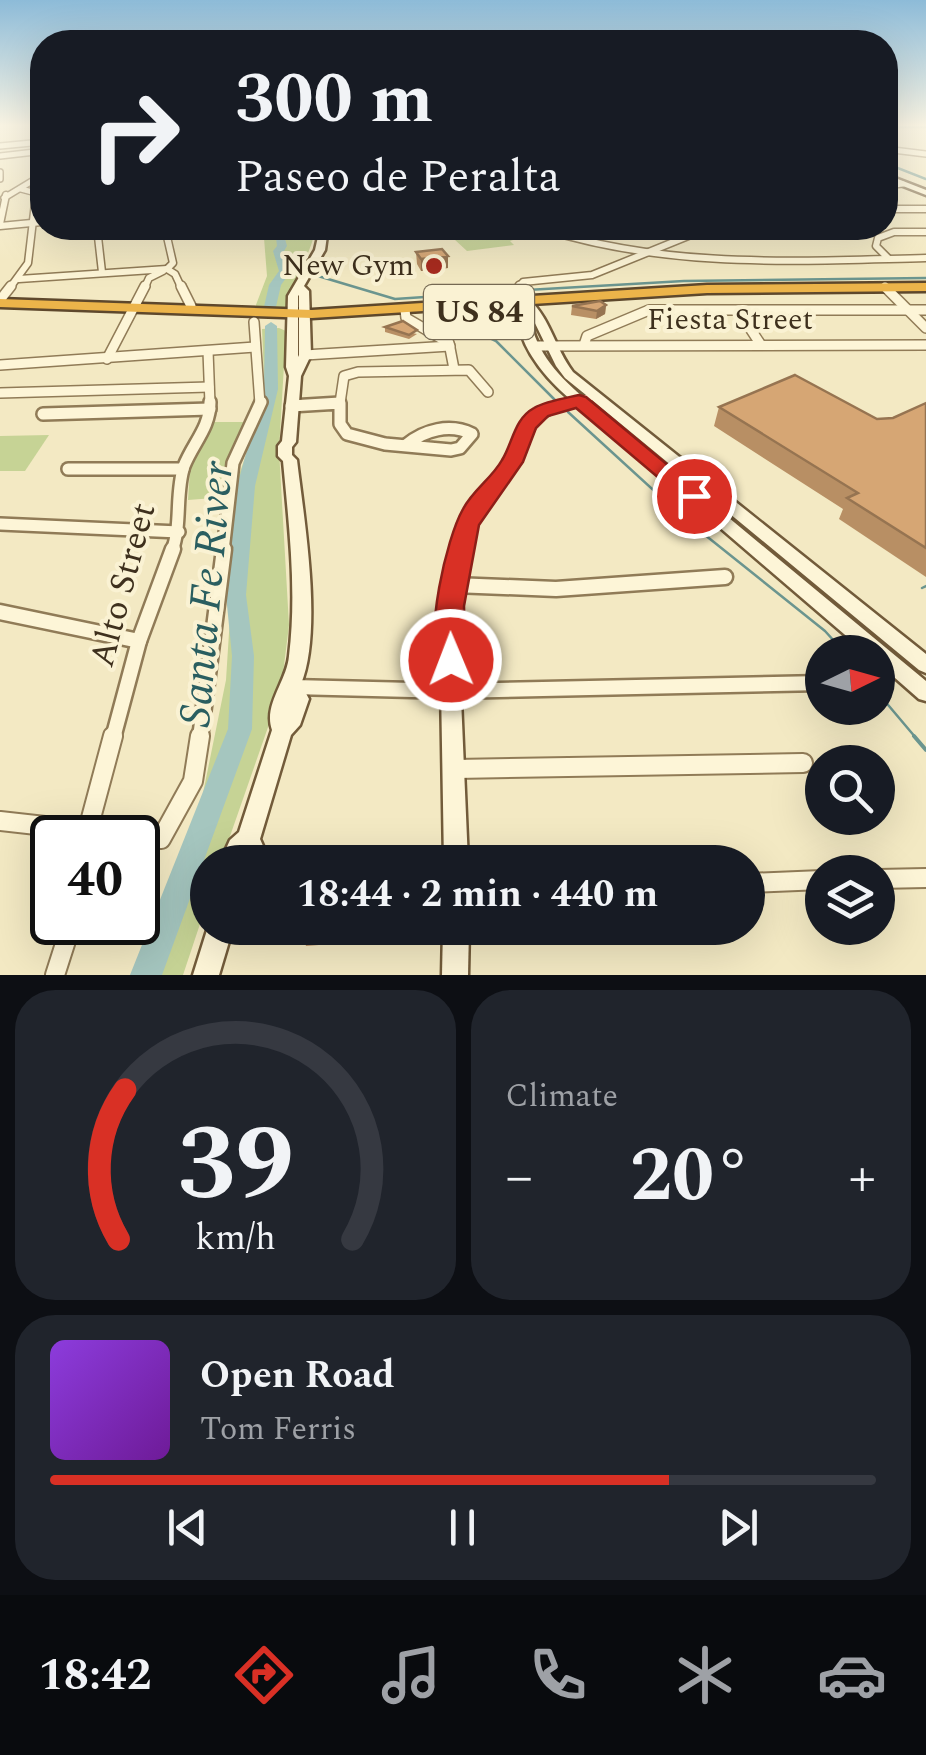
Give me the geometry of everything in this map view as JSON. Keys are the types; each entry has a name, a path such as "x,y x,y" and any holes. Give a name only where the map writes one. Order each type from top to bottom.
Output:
{"highway":[{"name":"US 84","path":"0,301 254,322 406,314 524,301 926,290"},
{"name":"US 84","path":"0,312 299,318"}],"street":[{"path":"898,182 926,193"},
{"path":"30,184 4,196 0,225 30,223"},
{"path":"898,185 903,184"},
{"path":"21,190 30,192"},
{"path":"898,209 926,209"},
{"path":"898,232 926,232"},
{"path":"0,301 28,263 34,240"},
{"path":"98,240 102,272"},
{"path":"0,284 167,269 173,263 169,240"},
{"path":"251,845 282,730 293,719 299,699 294,687 300,616 290,451 291,406 296,376 305,355 293,294 320,250 321,240"},
{"path":"574,240 643,256 926,258"},
{"path":"680,240 592,275 524,282 534,346 548,374 572,402 926,693"},
{"path":"878,240 876,246 888,258"},
{"path":"167,269 175,274 192,306"},
{"path":"107,359 149,273"},
{"path":"888,290 926,328"},
{"path":"524,301 543,321 550,346 564,370 572,402 926,665"},
{"path":"584,345 587,336 651,310 926,310"},
{"path":"738,310 761,345"},
{"path":"406,314 450,346 454,370"},
{"path":"296,376 292,367 299,318"},
{"path":"160,838 193,781 208,690 233,462 261,402 254,322"},
{"name":"Fiesta Street","path":"534,346 926,345"},
{"path":"305,355 450,346"},
{"path":"0,366 255,347"},
{"name":"Alto Street","path":"95,815 140,641 178,532 182,469 210,418 208,351"},
{"path":"406,444 419,434 461,428 472,434 464,446 450,452 350,435 340,424 342,380 350,373 472,370 488,392"},
{"path":"0,393 209,387"},
{"path":"456,845 449,628 454,586 472,513 512,462 531,420 572,402"},
{"path":"291,406 340,403"},
{"path":"44,414 210,409"},
{"path":"68,470 182,469"},
{"path":"2,527 178,532"},
{"path":"454,586 556,588 725,577"},
{"path":"0,612 140,641"},
{"path":"294,687 452,691 805,683"},
{"path":"456,769 803,763"},
{"path":"0,822 30,826"},
{"path":"895,879 926,878"},
{"path":"765,882 805,880"},
{"path":"54,975 64,945"},
{"path":"206,975 215,945"},
{"path":"455,975 456,945"}],"green space":[{"path":"264,240 312,240 287,307 279,312 254,310 267,276"},
{"path":"455,240 513,240 510,241 514,245 467,251"},
{"path":"262,329 286,331 279,450 289,625 281,690 227,845 190,845 193,945 183,975 132,975 144,945 160,945 160,905 201,803 226,680 239,475 265,400"},
{"path":"214,422 249,422 227,497 188,500 190,469"},
{"path":"49,435 25,471 0,471 0,436"}],"building":[{"path":"442,249 448,256 421,259 416,252"},
{"path":"600,301 606,305 597,311 572,306"},
{"path":"403,321 417,330 409,335 385,327"},
{"path":"795,375 877,419 893,418 926,403 926,548 847,498 858,493 719,407"}],"waterway":[{"path":"904,170 926,179"},
{"name":"Santa Fe River","path":"269,311 275,285 285,271 278,251 280,240"},
{"path":"318,276 395,299 512,291"},
{"path":"527,290 684,281 926,278"},
{"path":"450,319 496,341 555,400"},
{"name":"Santa Fe River","path":"146,975 240,729 243,656 236,595 246,486 271,389 271,326"},
{"path":"568,412 685,519 829,635"},
{"path":"922,588 926,586"},
{"path":"895,713 916,738"},
{"path":"914,736 926,750"}],"place":[{"name":"New Gym","path":"434,266"}],"route":[{"path":"451,660 450,606 467,525 477,505 508,469 527,426 541,412 579,401 694,496"}]}
